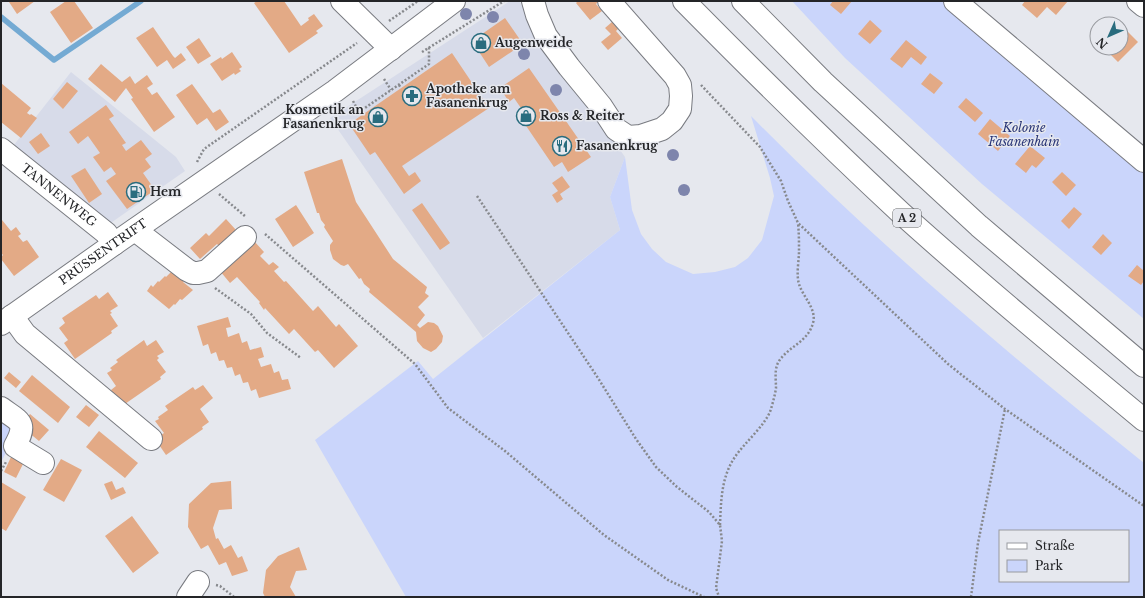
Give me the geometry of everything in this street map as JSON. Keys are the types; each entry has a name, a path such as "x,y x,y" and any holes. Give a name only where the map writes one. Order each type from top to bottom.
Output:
{"main road":[{"path":"342,1 391,49"},
{"name":"PRÜSSENTRIFT","path":"7,320 335,91 454,1"},
{"path":"534,1 537,15 546,36 601,106 616,129 628,137 640,136 662,129 672,121 680,109 680,85 675,76 609,1"},
{"name":"A 2","path":"684,1 792,110 902,213 1025,321 1144,420"},
{"path":"743,1 823,82 979,226 1144,366"},
{"path":"955,1 1144,161"},
{"path":"1138,1 1144,6"},
{"name":"TANNENWEG","path":"1,149 106,233 114,244"},
{"path":"135,230 187,270 195,273 207,271 252,229"},
{"path":"7,320 151,439"},
{"path":"1,408 19,421 22,427 21,434 15,446 43,463"}],"path":[{"path":"374,32 418,1"},
{"path":"350,98 360,112 429,64 430,47"},
{"path":"675,76 699,83 760,147 781,181 798,223 948,364 1005,409 1144,506"},
{"path":"382,77 391,90"},
{"path":"207,180 252,229 415,364 448,408 505,451 604,535 668,580 704,597"},
{"path":"477,196 598,378 636,439 656,467 677,487 708,512 720,525"},
{"path":"719,597 716,588 722,541 720,525 721,498 726,476 734,458 759,428 771,410 776,389 776,370 779,361 805,338 814,321 812,308 799,284 798,223"},
{"path":"195,273 251,314 267,333 301,358"},
{"path":"971,597 978,543 1005,409"}],"shaded area":[{"path":"510,1 519,1 587,104 625,157 610,197 620,230 483,338 330,118"},
{"path":"71,72 176,157 185,171 105,227 10,150"}],"green space":[{"name":"Kolonie Fasanenhain","path":"792,1 967,1 1144,152 1144,319 982,184 845,58"},
{"path":"751,116 845,208 943,296 1144,463 1144,597 406,597 315,440 418,361 433,379 620,230 610,197 625,157 632,210 641,234 652,249 666,262 693,274 715,272 735,267 748,258 762,240 774,196"},
{"path":"1,414 16,434 1,462"}],"building":[{"path":"35,1 17,14 9,2"},
{"path":"66,1 74,1 93,28 71,43 50,12"},
{"path":"257,1 284,1 301,26 314,14 323,26 316,31 318,33 289,53 254,3"},
{"path":"578,1 598,1 596,4 602,11 590,20 576,3"},
{"path":"833,1 852,1 841,14 830,5"},
{"path":"1025,1 1068,1 1056,15 1047,7 1037,18 1022,5"},
{"path":"505,18 523,44 489,67 472,41"},
{"path":"870,20 882,31 870,44 858,34"},
{"path":"612,22 618,29 616,31 622,38 608,50 601,42 611,34 605,28"},
{"path":"153,27 175,58 181,53 186,60 173,69 167,60 157,67 136,38"},
{"path":"1129,33 1138,42 1129,51"},
{"path":"199,38 211,56 198,64 186,47"},
{"path":"906,40 927,57 921,65 911,57 902,68 890,59"},
{"path":"232,52 242,67 239,69 241,71 235,75 234,73 222,81 210,64 221,57 222,59"},
{"path":"452,53 489,108 402,166 409,176 415,172 421,181 404,194 375,152 370,155 349,124"},
{"path":"1112,56 1124,56 1118,62"},
{"path":"101,64 122,82 130,76 135,84 147,75 153,84 147,88 152,95 157,92 175,117 154,132 131,99 133,98 126,88 115,102 88,79"},
{"path":"529,68 591,157 568,172 562,162 554,167 518,114 523,111 514,98 509,102 500,88"},
{"path":"930,73 943,83 934,94 921,84"},
{"path":"67,82 78,91 63,109 53,99"},
{"path":"1,83 31,108 27,113 37,118 21,138 1,122"},
{"path":"192,84 213,113 220,109 229,122 216,131 207,118 197,125 176,95"},
{"path":"966,98 983,113 975,122 958,107"},
{"path":"106,105 114,116 109,119 126,143 122,145 126,151 141,140 152,154 145,159 151,167 143,173 155,190 127,209 106,181 116,174 111,167 104,172 93,157 100,153 88,136 78,144 69,132"},
{"path":"990,119 1010,136 998,151 978,134"},
{"path":"41,133 50,146 38,154 29,142"},
{"path":"1030,146 1045,158 1036,168 1032,165 1026,173 1015,164"},
{"path":"342,159 356,202 393,259 427,287 425,293 429,296 418,307 425,315 417,325 420,328 428,322 434,323 438,326 443,336 442,342 431,352 423,348 417,341 416,332 369,292 370,289 364,284 361,278 359,279 348,264 344,266 341,265 333,259 330,245 333,241 324,227 325,225 321,220 319,213 317,213 304,172"},
{"path":"85,168 102,194 89,203 71,176"},
{"path":"1062,172 1076,185 1066,196 1052,182"},
{"path":"562,176 570,187 560,194 563,199 557,203 552,195 558,191 552,183"},
{"path":"422,203 450,243 440,250 412,210"},
{"path":"296,205 314,233 293,247 275,219"},
{"path":"1074,207 1082,214 1069,229 1061,221"},
{"path":"226,219 236,230 219,246 217,244 200,259 190,248 206,233 209,236"},
{"path":"2,220 11,231 16,227 21,234 18,236 23,242 27,240 39,257 14,276 1,259 3,255 1,253"},
{"path":"1103,234 1112,243 1101,255 1092,247"},
{"path":"254,241 264,252 260,256 269,265 273,262 279,267 274,271 284,282 286,281 313,311 318,306 336,327 339,324 358,346 334,368 318,350 315,352 294,329 289,334 265,308 264,310 259,303 260,302 237,277 230,283 220,271"},
{"path":"1137,265 1144,271 1144,281 1141,285 1128,276"},
{"path":"176,267 188,276 183,282 193,290 169,309 147,291 151,285 153,287 158,281 159,282 165,276 166,277"},
{"path":"108,292 118,306 110,311 112,313 110,314 118,326 111,331 112,333 75,359 64,343 68,340 59,328 65,323 62,318 96,295 99,299"},
{"path":"228,317 231,327 226,328 228,337 239,333 242,343 247,341 250,350 261,347 264,357 258,359 261,367 271,364 274,373 279,371 282,380 288,379 291,389 259,398 256,389 251,391 248,382 243,383 240,374 235,376 232,367 227,368 224,360 219,361 216,352 211,354 208,344 203,346 197,326"},
{"path":"144,340 147,346 156,340 164,352 157,356 159,358 157,360 166,372 160,377 161,379 122,406 111,390 116,386 107,373 112,370 110,368 118,362 116,360"},
{"path":"9,372 21,382 16,388 4,378"},
{"path":"32,375 70,407 58,423 19,391"},
{"path":"203,385 213,398 200,409 209,422 202,427 203,429 166,455 155,439 164,433 155,421 168,410 165,406 193,387 195,390"},
{"path":"86,405 99,415 89,427 76,417"},
{"path":"30,414 49,430 39,441 28,432 32,426 25,420"},
{"path":"99,431 138,463 125,478 86,447"},
{"path":"11,457 23,464 16,478 4,472"},
{"path":"61,459 82,470 64,502 43,490"},
{"path":"112,481 116,490 123,487 126,493 111,500 104,484"},
{"path":"231,481 232,509 219,510 213,528 216,539 218,538 224,549 231,545 238,558 242,556 248,571 232,576 226,562 219,565 208,545 201,549 188,527 189,504 211,483"},
{"path":"1,482 26,497 6,531 1,528"},
{"path":"132,516 159,553 133,573 105,536"},
{"path":"299,547 307,570 296,571 290,587 296,597 265,597 263,593 266,570 278,556"}],"waterway":[{"path":"1,17 54,60 141,1"}],"place":[{"name":"Augenweide","path":"481,43"},
{"name":"Apotheke am Fasanenkrug","path":"412,96"},
{"name":"Ross & Reiter","path":"526,116"},
{"name":"Kosmetik an Fasanenkrug","path":"378,117"},
{"name":"Fasanenkrug","path":"562,146"},
{"name":"Hem","path":"136,192"}]}
